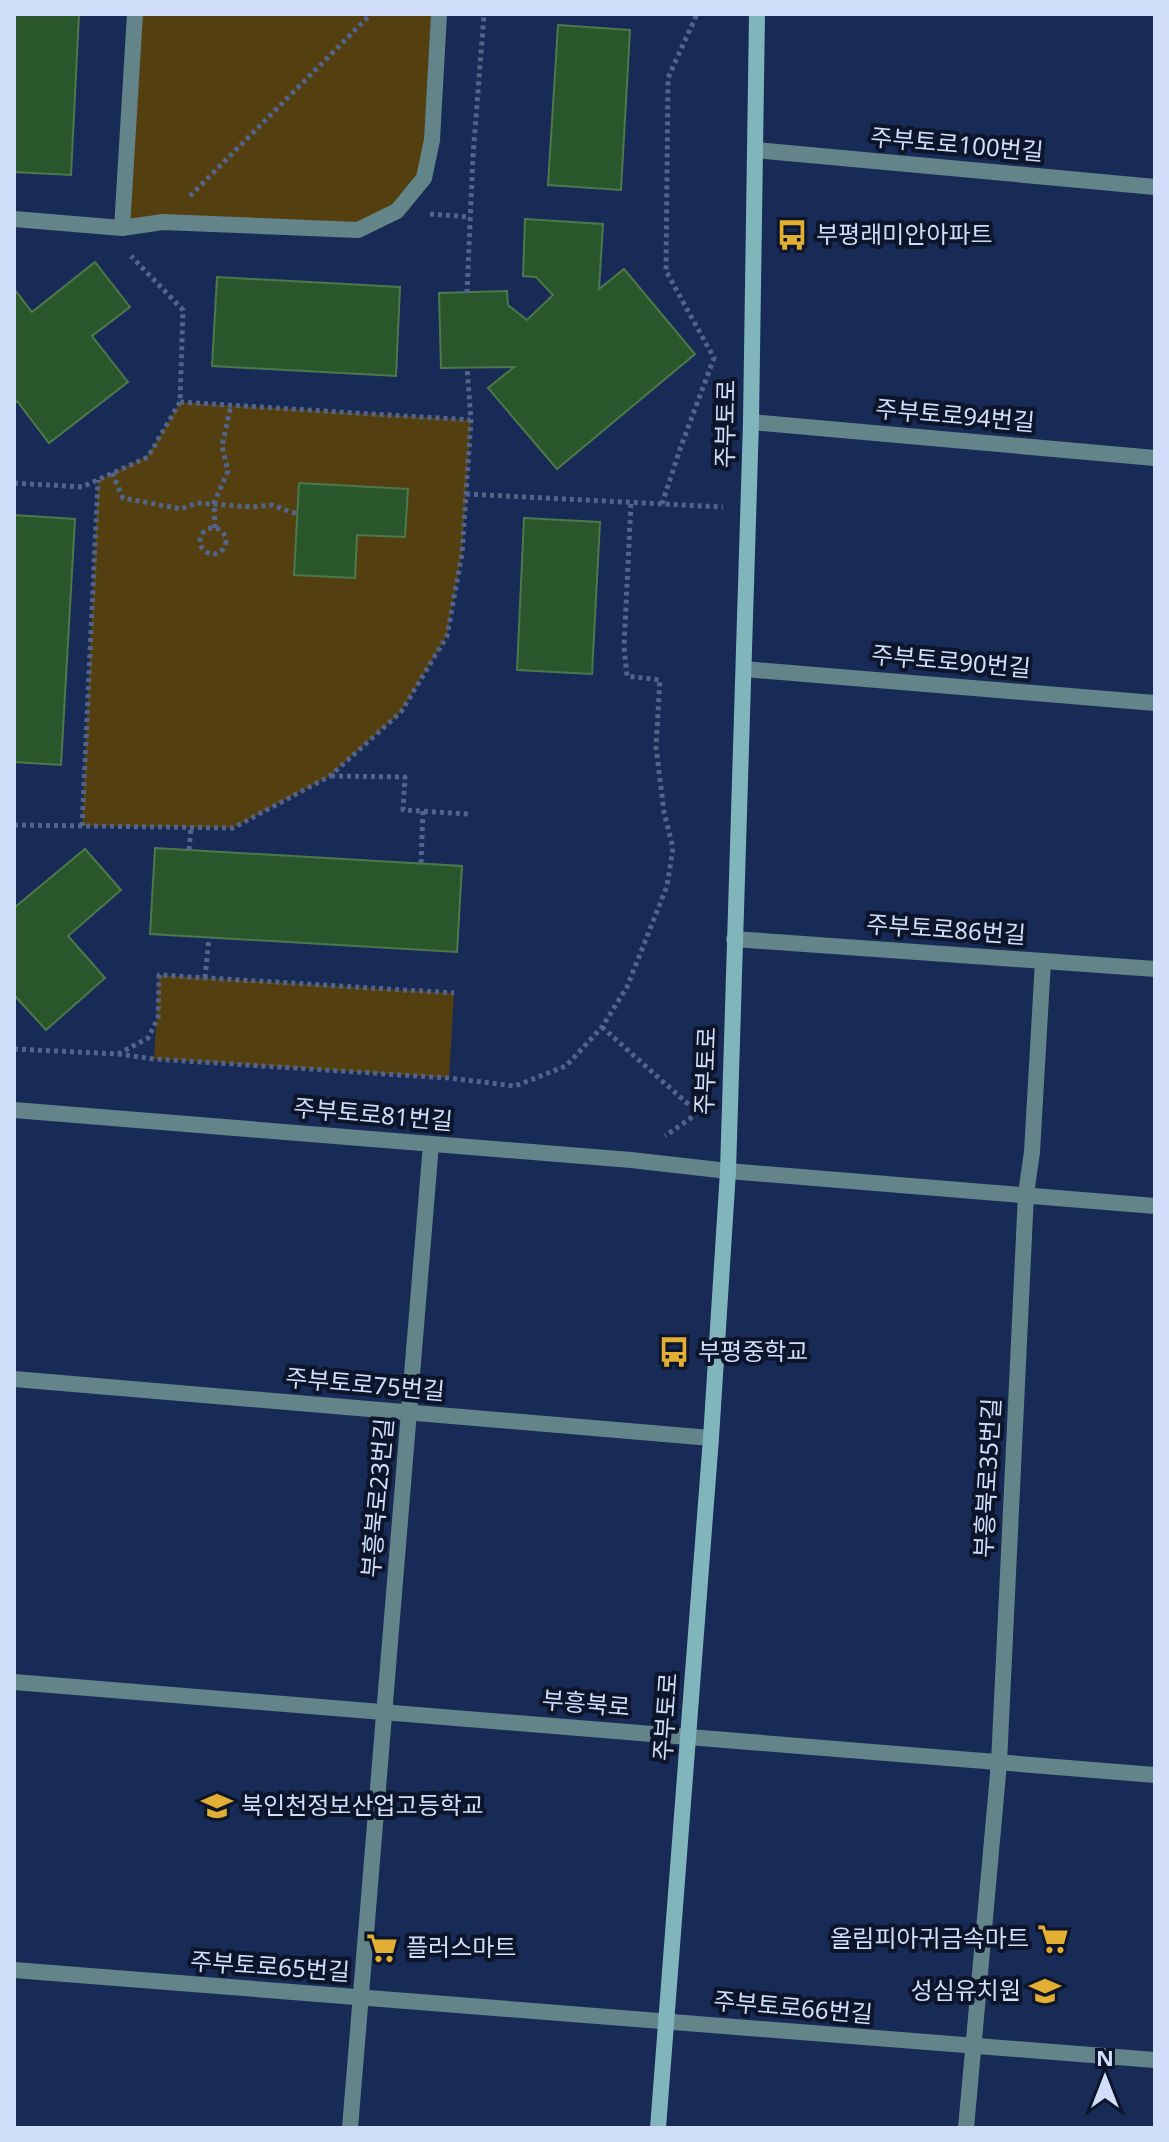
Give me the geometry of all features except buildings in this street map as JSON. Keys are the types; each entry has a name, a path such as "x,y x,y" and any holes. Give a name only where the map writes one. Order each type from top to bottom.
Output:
{"main road":[{"name":"주부토로","path":"658,2128 711,1438 728,1171 751,422 757,14"}],"street":[{"path":"122,228 135,14"},
{"path":"14,219 122,228 163,222 358,230 397,211 424,178 432,140 439,14"},
{"name":"주부토로100번길","path":"755,150 1155,187"},
{"name":"주부토로94번길","path":"751,422 1155,458"},
{"name":"주부토로90번길","path":"744,669 1155,703"},
{"name":"주부토로86번길","path":"734,939 1155,969"},
{"name":"부흥북로35번길","path":"966,2128 999,1763 1026,1194 1032,1152 1043,961"},
{"name":"주부토로81번길","path":"14,1110 1026,1194"},
{"name":"부흥북로23번길","path":"350,2128 431,1144"},
{"path":"1026,1194 1155,1206"},
{"name":"주부토로75번길","path":"14,1379 711,1438"},
{"name":"부흥북로","path":"14,1682 1155,1775"},
{"name":"주부토로65번길","path":"14,1970 666,2021"},
{"name":"주부토로66번길","path":"666,2021 1155,2060"}],"path":[{"path":"163,222 371,14"},
{"path":"467,293 484,14"},
{"path":"662,504 714,358 666,271 668,78 697,14"},
{"path":"14,483 82,487 148,457 180,402 183,310 102,226"},
{"path":"14,825 233,828 330,776 401,712 447,636 462,554 471,420 467,367"},
{"path":"180,402 471,420"},
{"path":"215,528 214,503 228,471 222,446 231,405"},
{"path":"112,473 123,498 181,509 197,503 252,507 272,505 297,514"},
{"path":"82,826 98,480"},
{"path":"466,494 748,509"},
{"path":"14,1049 449,1078 515,1086 566,1066 602,1027 627,987 667,886 673,848 664,812 656,747 660,680 627,676 624,647 631,502"},
{"path":"215,528 222,532 226,543 222,551 214,555 202,550 199,541 202,533 215,528"},
{"path":"330,776 405,777 403,810 468,814"},
{"path":"421,863 423,811"},
{"path":"189,850 191,827"},
{"path":"205,978 209,937"},
{"path":"118,1054 148,1038 158,1018 159,975 454,993"},
{"path":"602,1027 698,1113 631,1160"}],"shaded area":[{"path":"135,14 439,14 424,178 397,211 358,230 122,228"},
{"path":"180,402 471,420 462,554 447,636 401,712 330,776 233,828 82,826 98,480 147,456"},
{"path":"159,975 454,993 449,1078 154,1059"}],"place":[{"name":"부평래미안아파트","path":"792,235"},
{"name":"부평중학교","path":"674,1352"},
{"name":"북인천정보산업고등학교","path":"217,1806"},
{"name":"올림피아귀금속마트","path":"1053,1939"},
{"name":"플러스마트","path":"382,1948"},
{"name":"성심유치원","path":"1045,1991"}]}
